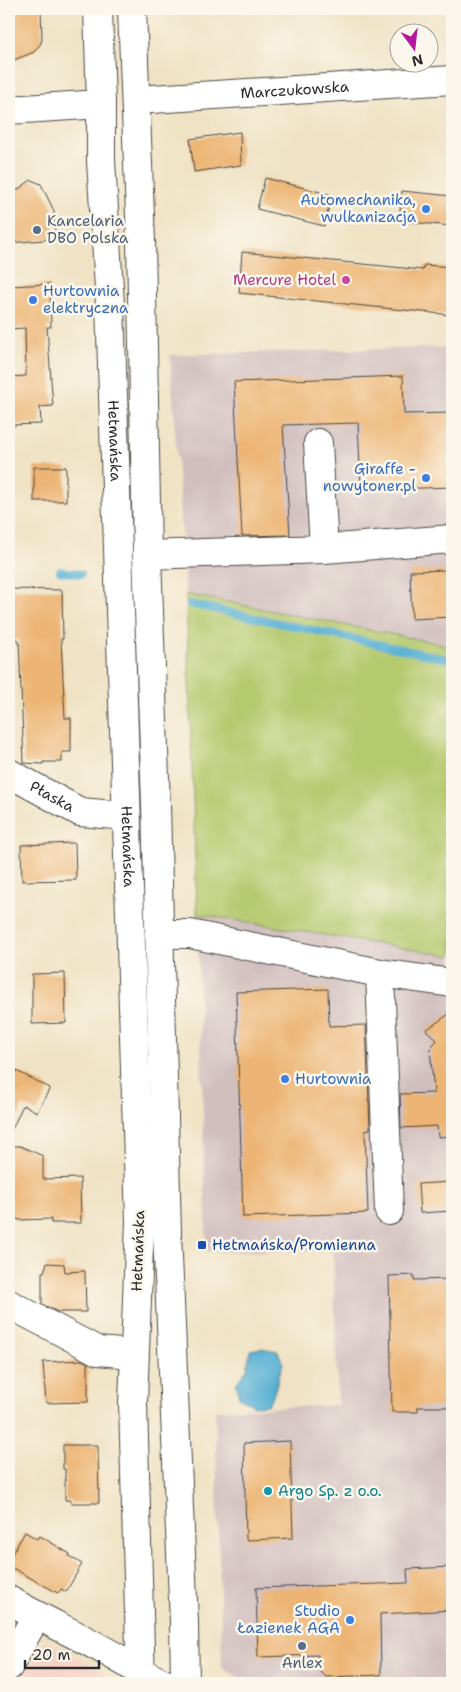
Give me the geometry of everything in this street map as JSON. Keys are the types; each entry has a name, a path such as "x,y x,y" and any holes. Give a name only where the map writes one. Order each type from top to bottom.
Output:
{"main road":[{"name":"Hetmańska","path":"98,9 101,161 110,314 140,1221 134,1354 133,1446 136,1536 148,1679"},
{"name":"Hetmańska","path":"132,9 141,242 147,554 167,1233 185,1683"},
{"name":"Marczukowska","path":"101,104 136,100 452,80"},
{"path":"9,110 101,104"},
{"path":"106,242 116,234 127,232 137,237 141,242"},
{"path":"318,443 324,549"},
{"path":"147,554 324,549 452,539"},
{"name":"Płaska","path":"9,773 80,812 126,816"},
{"path":"159,934 190,934 380,973 452,983"},
{"path":"380,973 389,1211"},
{"path":"9,1304 98,1351 134,1354"},
{"path":"136,1536 150,1545 158,1546 172,1540 177,1534 179,1526"},
{"path":"9,1600 36,1616 117,1656 148,1679"},
{"path":"9,1666 36,1616"}],"shaded area":[{"path":"452,347 452,646 186,594 170,355"},
{"path":"197,914 452,956 452,1683 249,1683 222,1668 215,1410 338,1405 333,1251 207,1252"},
{"path":"45,1641 106,1673 106,1683 20,1683"}],"green space":[{"path":"186,594 452,646 452,956 197,914"}],"water":[{"path":"261,1348 278,1351 283,1364 268,1405 254,1406 239,1397 236,1384 247,1369 250,1350"}],"building":[{"path":"9,9 41,9 42,39 34,52 9,62"},
{"path":"240,132 241,165 194,172 190,139"},
{"path":"265,178 332,195 324,226 257,209"},
{"path":"31,180 41,184 54,211 55,236 44,240 9,243 9,196"},
{"name":"Automechanika, wulkanizacja","path":"402,191 452,196 452,226 399,221"},
{"name":"Mercure Hotel","path":"242,252 423,270 424,265 452,267 452,315 239,293"},
{"path":"50,284 51,327 47,327 53,406 40,407 41,424 9,425 9,377 26,376 25,328 9,329 9,286"},
{"path":"403,376 404,414 452,413 452,487 361,490 358,423 283,425 290,535 242,536 234,382"},
{"path":"34,467 66,467 66,501 34,501"},
{"path":"452,570 452,617 412,619 410,571"},
{"path":"9,589 62,590 63,639 61,639 65,718 71,718 71,752 62,752 62,762 24,763 19,640 9,639"},
{"path":"75,843 76,880 22,881 21,845"},
{"path":"65,973 66,1023 32,1024 32,974"},
{"path":"328,989 329,1026 366,1025 370,1129 365,1131 368,1213 243,1217 236,992"},
{"path":"452,1012 452,1136 438,1137 437,1126 401,1128 400,1094 434,1093 430,1048 437,1040 426,1030"},
{"path":"9,1067 50,1088 37,1112 23,1105 9,1136"},
{"path":"9,1146 20,1146 43,1156 43,1179 80,1178 81,1223 51,1223 51,1219 19,1220 9,1215"},
{"path":"452,1182 452,1211 420,1213 418,1184"},
{"path":"47,1263 64,1264 65,1272 85,1271 86,1312 58,1312 42,1304 42,1272 44,1272"},
{"path":"414,1275 414,1280 452,1279 452,1407 418,1407 418,1412 392,1412 389,1276"},
{"path":"82,1360 88,1363 88,1402 46,1403 43,1362"},
{"name":"Argo Sp. z o.o.","path":"290,1441 293,1538 246,1540 244,1443"},
{"path":"63,1445 98,1445 99,1503 71,1503 71,1500 65,1500"},
{"path":"25,1532 37,1539 40,1536 70,1554 69,1556 82,1564 66,1592 61,1589 58,1593 9,1566 9,1559"},
{"path":"452,1567 452,1610 380,1614 381,1675 326,1677 319,1670 318,1655 258,1657 256,1588 408,1583 407,1569"}],"waterway":[{"path":"60,571 81,574"},
{"path":"190,604 452,660"}],"place":[{"name":"Automechanika, wulkanizacja","path":"426,209"},
{"name":"Kancelaria DBO Polska","path":"37,230"},
{"name":"Mercure Hotel","path":"346,280"},
{"name":"Hurtownia elektryczna","path":"33,300"},
{"name":"Giraffe - nowytoner.pl","path":"426,478"},
{"name":"Hurtownia","path":"285,1079"},
{"name":"Hetmańska/Promienna","path":"202,1245"},
{"name":"Argo Sp. z o.o.","path":"268,1491"},
{"name":"Studio Łazienek AGA","path":"350,1620"},
{"name":"Anlex","path":"302,1646"}]}
